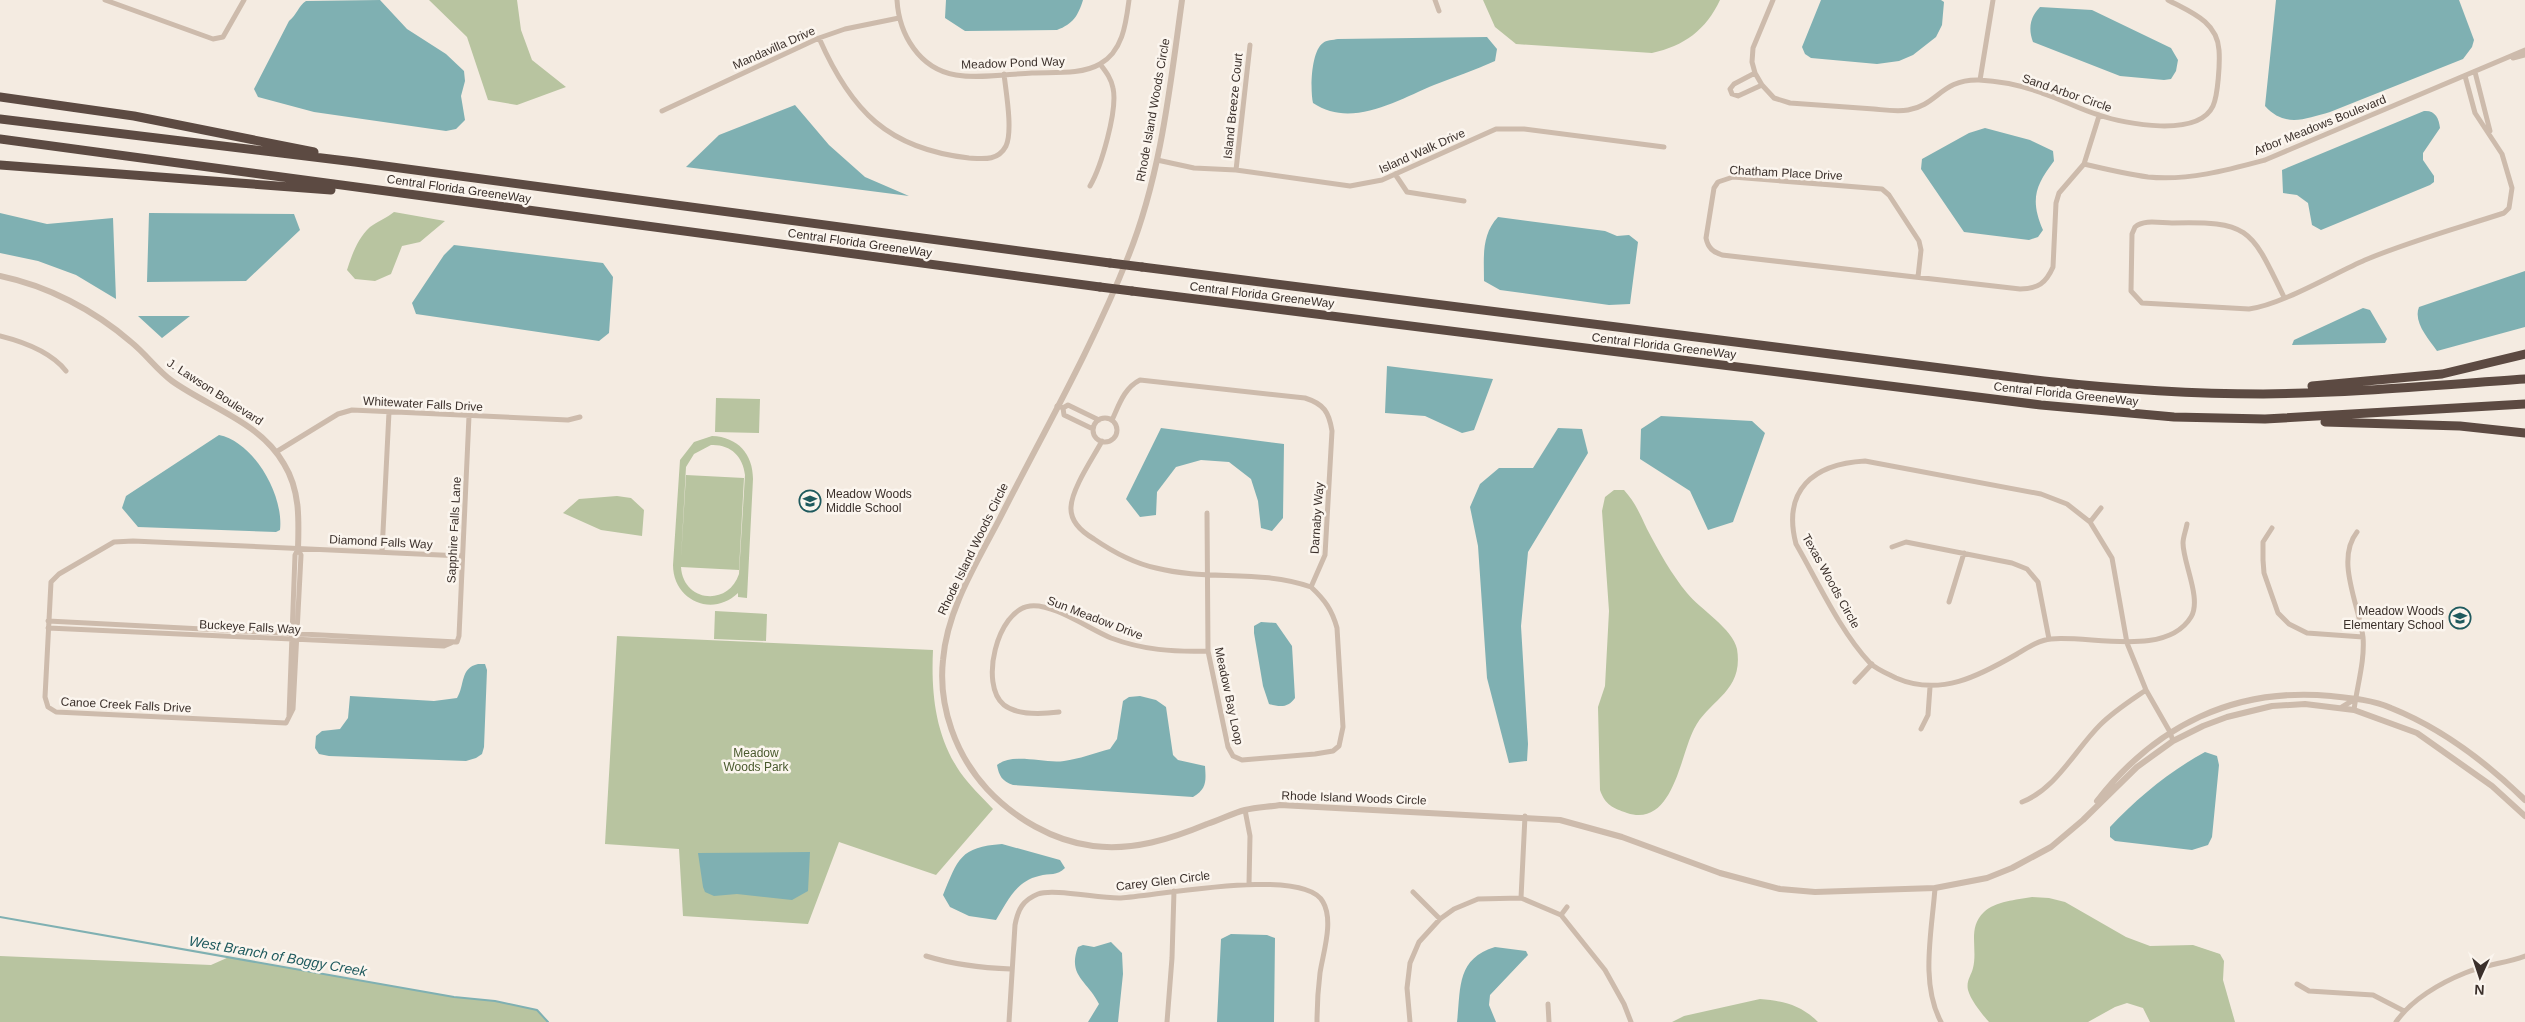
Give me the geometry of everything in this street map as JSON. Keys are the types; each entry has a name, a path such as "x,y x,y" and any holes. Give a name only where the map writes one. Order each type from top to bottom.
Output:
{"highway":[{"path":"0,97 134,116 321,153 485,180"},
{"name":"Central Florida GreeneWay","path":"0,119 485,180 1110,263 2034,379 2175,392 2310,392 2525,379"},
{"name":"Central Florida GreeneWay","path":"0,139 1100,287 2074,409 2174,417 2265,419 2525,404"},
{"path":"0,165 288,186 481,205"},
{"path":"2175,392 2266,389 2404,380 2476,367 2525,354"},
{"path":"2265,419 2460,426 2525,432"}],"street":[{"path":"105,0 213,39 223,36 244,0"},
{"name":"Meadow Pond Way","path":"897,0 898,18 906,37 919,56 936,70 956,76 1080,71 1100,64 1114,52 1121,38 1129,0"},
{"name":"Rhode Island Woods Circle","path":"1182,0 1157,160 1144,214 1126,263 1060,407 969,578 948,625 942,662 944,697 954,738 973,773 1000,804 1031,825 1070,841 1112,847 1145,844 1176,836 1245,810 1280,805 1524,816 1584,825 1720,873 1780,889 1815,892 1934,888 1987,878 2012,868 2051,846 2083,820 2137,767 2173,741 2227,717 2272,706 2305,704 2342,707 2354,710 2417,733 2492,786 2525,816"},
{"path":"1435,0 1439,11"},
{"path":"1762,85 1738,96 1732,94 1730,89 1734,84 1754,73 1753,48 1773,0"},
{"path":"1980,80 1992,0"},
{"name":"Sand Arbor Circle","path":"1754,73 1774,98 1790,103 1905,111 1930,100 1948,86 1961,81 1980,80 2036,91 2099,116 2131,123 2166,126 2190,124 2203,117 2212,107 2220,53 2218,41 2209,23 2168,0"},
{"name":"Mandavilla Drive","path":"662,111 819,38 845,29 898,18"},
{"path":"819,38 831,67 858,108 880,127 912,146 940,155 988,160 999,155 1006,146 1009,133 1004,74"},
{"name":"Island Breeze Court","path":"1236,170 1250,45"},
{"name":"Arbor Meadows Boulevard","path":"2084,164 2150,177 2182,177 2221,172 2265,160 2525,50"},
{"name":"Arbor Meadows Boulevard","path":"2498,62 2525,55"},
{"path":"1090,186 1098,174 1113,104 1114,91 1111,79 1100,64"},
{"path":"2475,72 2490,134"},
{"path":"2284,297 2264,255 2253,239 2238,228 2219,222 2146,222 2134,227 2130,282 2132,291 2142,303 2249,309 2258,308 2284,297 2367,259 2504,213 2510,208 2512,188 2502,154 2476,113 2465,76"},
{"path":"2472,103 2483,100"},
{"path":"2084,164 2099,116"},
{"name":"Island Walk Drive","path":"1157,160 1194,168 1236,170 1350,186 1382,180 1496,129 1505,128 1664,147"},
{"name":"Chatham Place Drive","path":"1918,277 1921,250 1919,241 1889,195 1882,189 1733,177 1718,182 1714,188 1706,238 1708,246 1714,252 1722,255 2020,289 2034,289 2041,285 2053,267 2057,198 2084,164"},
{"path":"1395,174 1407,192 1464,201"},
{"name":"J. Lawson Boulevard","path":"0,276 45,289 76,304 106,322 132,343 173,382 251,429 265,439 276,452 284,464 298,505 298,549 295,555 291,636 292,681"},
{"path":"0,336 32,347 57,359 66,371"},
{"name":"Darnaby Way","path":"1140,380 1305,398 1317,402 1326,408 1332,432 1325,555 1311,587 1270,577 1206,574 1158,569 1141,564 1113,551 1083,532 1073,520 1071,507 1075,492 1102,441 1109,441 1117,434 1117,426 1112,420 1131,384 1140,380"},
{"path":"1099,420 1068,405 1060,407 1064,415 1093,430 1095,436 1102,441"},
{"name":"Whitewater Falls Drive","path":"276,452 338,414 352,410 568,420 580,417"},
{"path":"382,552 389,412"},
{"name":"Sapphire Falls Lane","path":"452,643 457,642 459,636 469,416"},
{"path":"1093,430 1099,420 1104,418 1112,420"},
{"name":"Texas Woods Circle","path":"2128,643 2049,639 2034,644 1988,671 1960,683 1930,686 1898,678 1872,664 1852,640 1796,544 1792,527 1793,508 1802,486 1819,471 1843,462 1865,461 2042,494 2067,504 2090,522 2112,558 2128,643 2146,690 2170,732 2173,741"},
{"path":"2090,522 2101,508"},
{"name":"Meadow Bay Loop","path":"1207,513 1208,650 1228,747 1234,756 1242,760 1333,750 1338,746 1343,727 1336,628 1332,612 1324,599 1311,587"},
{"path":"2128,643 2164,636 2181,629 2192,615 2194,597 2183,543 2187,524"},
{"path":"2272,528 2263,542 2263,560 2264,573 2278,613 2289,624 2307,633 2363,637"},
{"path":"2354,710 2362,662 2363,637 2349,573 2349,542 2357,532"},
{"name":"Canoe Creek Falls Drive","path":"289,718 286,723 56,712 51,710 45,702 48,621 50,589 54,578 119,540 298,549"},
{"path":"1892,546 1906,542 2012,563 2026,569 2038,582 2049,639"},
{"name":"J. Lawson Boulevard","path":"289,718 298,636 301,555 298,549"},
{"name":"Diamond Falls Way","path":"298,549 462,556"},
{"path":"1949,602 1964,553"},
{"path":"293,590 300,590"},
{"name":"Sun Meadow Drive","path":"1059,712 1043,714 1013,710 1003,704 996,694 993,680 994,658 1000,633 1008,618 1019,609 1032,606 1047,608 1111,638 1147,649 1173,652 1208,650"},
{"name":"Buckeye Falls Way","path":"48,621 121,624 180,630 291,636 444,640 452,643"},
{"path":"120,631 121,624"},
{"name":"Buckeye Falls Way","path":"48,628 120,631 180,630"},
{"path":"1855,682 1872,664"},
{"path":"1921,728 1928,715 1930,686"},
{"path":"2022,802 2038,796 2100,725 2119,708 2146,690"},
{"name":"Rhode Island Woods Circle","path":"2083,820 2138,754 2170,732 2207,712 2254,698 2300,693 2355,699 2390,707 2458,745 2495,771 2525,800"},
{"path":"2342,707 2355,699"},
{"path":"1245,810 1250,843 1249,884"},
{"path":"1521,898 1524,816"},
{"name":"Carey Glen Circle","path":"1008,1022 1015,924 1018,910 1027,899 1040,892 1121,898 1213,885 1249,884 1305,889 1317,894 1324,902 1327,915 1317,1022"},
{"path":"1934,888 1929,977 1930,993 1941,1022"},
{"path":"1167,1022 1172,958 1174,891"},
{"path":"1413,892 1440,919"},
{"path":"1410,1022 1407,988 1410,963 1419,942 1440,919 1454,909 1478,899 1521,898 1562,915 1605,970 1624,1004 1630,1022"},
{"path":"1562,915 1567,907"},
{"path":"926,956 954,965 1011,969"},
{"path":"2396,1022 2404,1011 2438,986 2466,972 2525,956"},
{"path":"2297,984 2309,991 2373,995 2404,1011"},
{"path":"1548,1004 1548,1022"}],"green space":[{"path":"429,0 517,0 521,30 532,60 566,87 517,105 488,100 467,37"},
{"path":"1483,0 1720,0 1708,20 1693,35 1674,46 1652,53 1516,44 1495,27"},
{"path":"394,212 445,221 420,242 402,246 391,274 375,281 355,279 347,270 359,241 370,227"},
{"path":"716,398 760,399 759,433 715,432"},
{"path":"712,436 721,437 736,443 742,448 750,462 753,479 747,598 738,597 738,593 728,600 717,604 696,602 679,588 675,577 673,565 680,460 694,442","holes":["711,445 718,445 734,452 744,468 745,475 739,574 733,585 726,592 716,596 707,596 689,588 681,567 739,570 744,478 686,475 681,559 686,467 694,454"]},
{"path":"1614,490 1624,490 1628,495 1676,578 1687,593 1723,627 1737,649 1738,664 1735,675 1724,694 1700,719 1694,729 1679,771 1665,800 1655,810 1643,815 1627,813 1607,803 1600,790 1598,707 1605,686 1609,611 1602,511 1605,497"},
{"path":"617,496 631,498 644,510 642,536 601,530 563,513 579,499"},
{"path":"715,611 767,614 766,641 714,639"},
{"name":"Meadow Woods Park","path":"617,636 933,650 933,682 936,713 945,743 960,772 993,809 936,875 839,842 808,924 683,916 679,849 605,844"},
{"path":"2032,897 2049,898 2065,902 2126,937 2150,946 2193,945 2220,954 2224,961 2223,980 2235,1022 2150,1022 2143,1008 2127,1003 2115,1007 2088,1022 1989,1022 1974,1003 1968,990 1968,981 1974,961 1974,931 1976,925 1984,912 1994,905"},
{"path":"0,956 211,965 229,957 454,997 495,1001 537,1010 548,1022 0,1022"},
{"path":"1760,999 1791,1005 1812,1016 1818,1022 1672,1022 1684,1016"}],"water":[{"path":"380,0 407,29 446,54 464,71 465,81 461,96 465,120 456,129 446,131 314,112 258,97 254,89 289,21 303,3 306,1"},
{"path":"946,0 1083,0 1074,19 1057,30 965,31 945,18"},
{"path":"1821,0 1941,0 1944,2 1942,25 1936,37 1913,55 1899,61 1877,64 1811,58 1805,54 1802,47"},
{"path":"2276,0 2459,0 2474,40 2472,47 2463,59 2330,112 2304,119 2288,119 2280,117 2265,106"},
{"path":"2040,7 2092,10 2171,48 2178,60 2176,71 2171,79 2164,80 2120,76 2033,42 2031,23"},
{"path":"1487,37 1497,49 1495,61 1390,104 1358,113 1343,113 1328,110 1313,103 1312,80 1314,62 1319,47 1326,41 1338,39"},
{"path":"795,105 829,145 865,177 909,196 686,167 719,135"},
{"path":"2424,111 2436,115 2440,128 2423,153 2423,160 2434,176 2434,182 2430,185 2321,230 2312,225 2308,203 2297,195 2283,193 2282,170"},
{"path":"1985,128 2030,140 2053,151 2054,161 2042,178 2036,194 2037,210 2043,230 2038,237 2029,240 1964,232 1921,169 1922,159 1969,133"},
{"path":"0,213 47,224 113,218 116,299 76,275 38,261 0,253"},
{"path":"149,213 294,214 300,230 246,281 147,282"},
{"path":"1498,217 1605,231 1617,236 1629,235 1638,242 1630,304 1609,305 1500,290 1484,281 1486,239"},
{"path":"454,245 603,263 613,277 609,333 599,341 416,314 412,303 444,255"},
{"path":"2525,271 2525,327 2437,351 2420,324 2418,318 2419,307"},
{"path":"2363,308 2370,310 2387,339 2385,343 2292,345 2294,340"},
{"path":"138,316 190,316 162,338"},
{"path":"1387,366 1493,379 1474,430 1462,433 1425,416 1385,413"},
{"path":"1661,416 1752,421 1765,433 1733,522 1708,530 1690,491 1640,459 1641,429"},
{"path":"1161,428 1284,444 1283,518 1272,531 1261,528 1258,501 1251,479 1229,462 1201,460 1176,467 1157,492 1156,515 1140,517 1126,499"},
{"path":"1558,428 1582,429 1588,453 1528,552 1521,626 1528,744 1527,761 1509,763 1487,678 1478,546 1470,507 1480,484 1499,468 1533,468"},
{"path":"219,435 232,440 244,448 264,472 272,486 277,501 280,530 276,532 138,527 122,508 126,496"},
{"path":"1261,622 1276,623 1292,646 1295,698 1287,705 1269,704 1263,686 1254,633 1254,626"},
{"path":"478,664 485,664 487,670 484,747 482,754 476,758 466,761 329,756 319,754 315,748 316,736 322,731 340,729 348,718 350,696 434,701 457,698 468,669"},
{"path":"1140,696 1156,700 1166,707 1173,755 1178,760 1205,766 1205,784 1201,791 1193,797 1013,785 1006,782 1000,775 997,765 1012,759 1056,762 1110,749 1117,739 1123,701 1129,697"},
{"path":"2205,752 2217,756 2219,765 2212,837 2208,845 2192,850 2115,841 2110,837 2110,827 2131,806 2167,776"},
{"path":"1002,844 1060,860 1065,868 1062,871 1039,876 1024,882 1008,899 996,920 969,916 950,907 943,895 962,857 977,848"},
{"path":"810,852 808,891 792,900 737,894 714,896 705,892 703,887 698,853"},
{"path":"1231,934 1267,935 1275,938 1274,1022 1217,1022 1221,939"},
{"path":"1111,942 1122,953 1123,974 1118,1022 1088,1022 1099,1004 1080,978 1075,965 1075,957 1078,947 1083,945 1094,947"},
{"path":"1495,947 1526,951 1528,955 1490,995 1489,1005 1496,1022 1457,1022 1460,986 1467,967 1482,952"}],"waterway":[{"name":"West Branch of Boggy Creek","path":"0,917 454,997 495,1001 537,1010 548,1022"}],"place":[{"name":"Meadow Woods Middle School","path":"810,501"},
{"name":"Meadow Woods Elementary School","path":"2460,618"}]}
